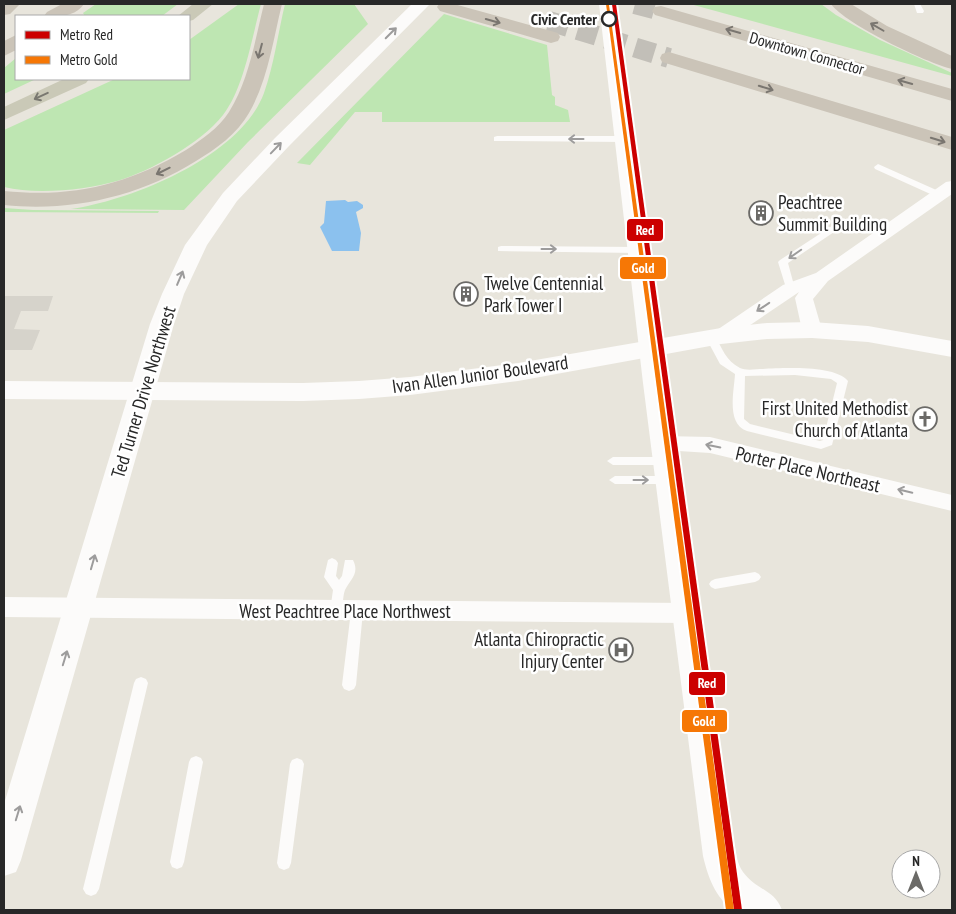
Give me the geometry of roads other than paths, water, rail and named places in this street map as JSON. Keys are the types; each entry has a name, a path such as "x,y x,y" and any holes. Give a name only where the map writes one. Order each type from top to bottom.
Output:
{"highway":[{"path":"4,10 10,4"},
{"path":"55,15 76,4"},
{"path":"4,198 39,201 94,195 156,174 176,164 210,142 238,113 248,94 274,4"},
{"path":"446,7 550,29 496,4"},
{"path":"840,4 889,34 952,63"},
{"name":"Downtown Connector","path":"661,11 952,96"},
{"path":"4,50 15,42"},
{"path":"669,58 952,144"}],"main road":[{"path":"188,15 204,4"},
{"path":"4,114 76,80"},
{"name":"Ivan Allen Junior Boulevard","path":"4,390 303,392 410,386 518,372 716,337 767,331 812,330 868,334 952,349"}],"street":[{"path":"607,4 666,461 722,869 743,905"},
{"name":"Ted Turner Drive Northwest","path":"4,860 162,324 173,294 196,245 230,197 258,166 419,6"},
{"path":"716,337 790,289 822,277 946,190"},
{"path":"812,330 804,298 822,277"},
{"name":"Porter Place Northeast","path":"666,461 710,446 952,503"},
{"name":"West Peachtree Place Northwest","path":"4,607 79,609 344,604 687,613"}],"lane":[{"path":"497,139 624,139"},
{"path":"878,167 946,190"},
{"path":"790,289 783,262 841,222 866,224 884,234"},
{"path":"501,249 638,250"},
{"path":"716,337 724,362 740,373 795,371 833,376 844,381 828,442 820,444 742,424 739,419 740,373"},
{"path":"613,461 666,461"},
{"path":"615,480 666,461"},
{"path":"332,563 330,577 344,604"},
{"path":"349,563 344,604 349,685"},
{"path":"715,584 755,577"},
{"path":"91,890 141,683"},
{"path":"177,862 196,762"},
{"path":"284,863 297,764"}],"water":[{"path":"345,200 348,202 357,201 363,205 363,208 356,212 361,233 359,251 332,251 320,227 324,223 326,201"}],"tunnel":[{"path":"635,4 661,11"},
{"path":"549,21 669,58"}],"metro line":[{"name":"Red","path":"614,4 738,910"},
{"name":"Gold","path":"607,5 730,910"}],"place":[{"name":"Civic Center","path":"609,19"},
{"name":"Peachtree Summit Building","path":"761,213"},
{"name":"Twelve Centennial Park Tower I","path":"466,294"},
{"name":"First United Methodist Church of Atlanta","path":"925,419"},
{"name":"Atlanta Chiropractic Injury Center","path":"621,650"}]}
